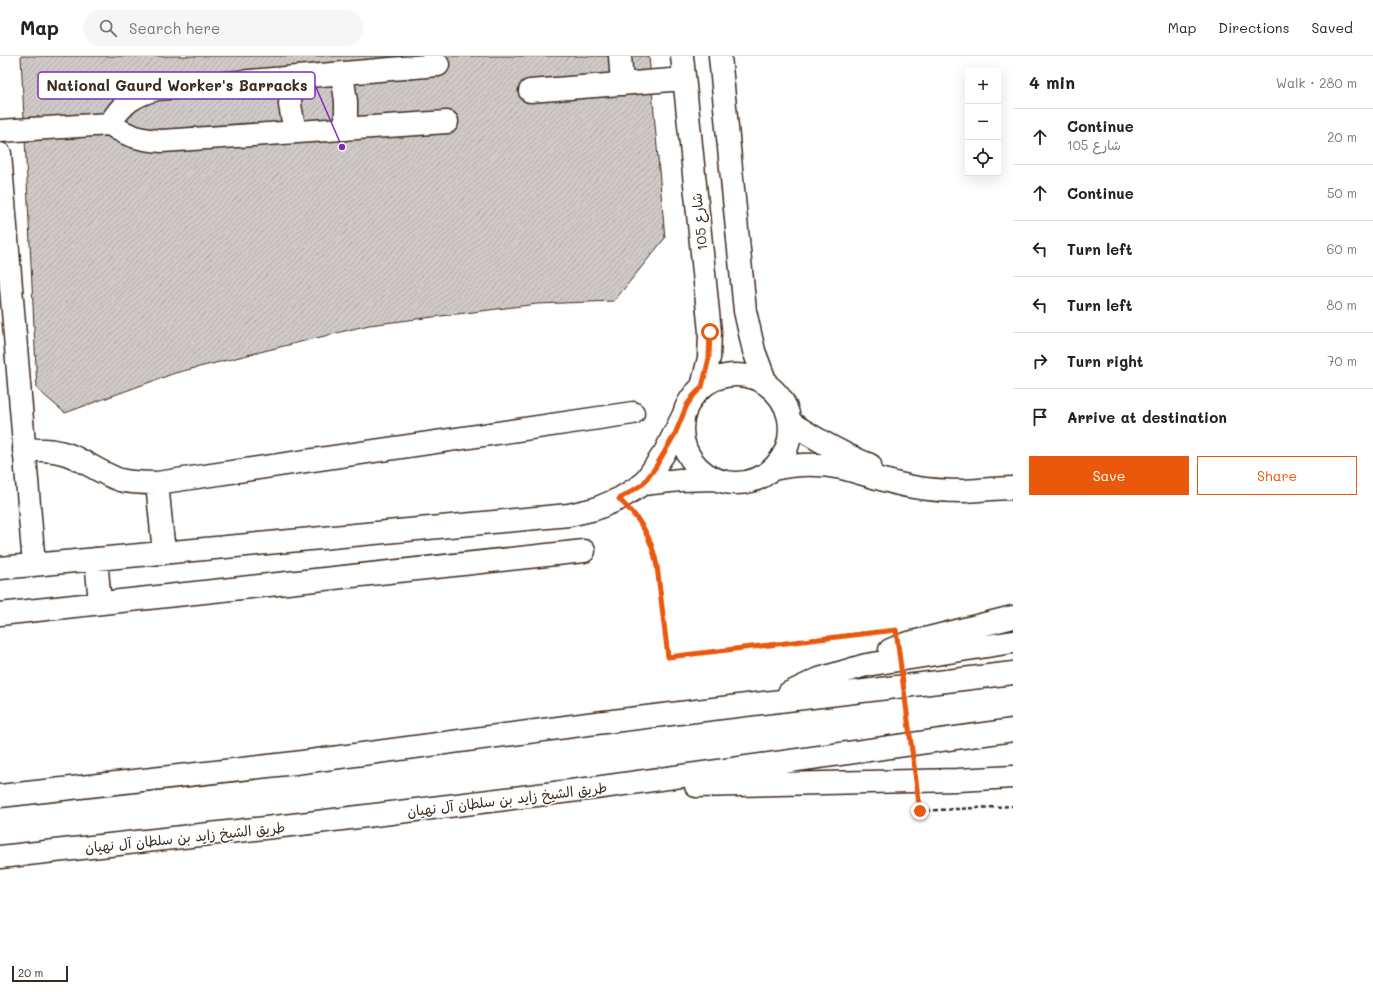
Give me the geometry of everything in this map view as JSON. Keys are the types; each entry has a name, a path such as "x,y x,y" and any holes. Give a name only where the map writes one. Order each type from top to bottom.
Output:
{"main road":[{"path":"620,56 622,84"},
{"name":"شارع 105","path":"682,56 710,332 709,358 702,387"},
{"path":"720,56 745,311 754,351 766,383"},
{"path":"110,124 124,105 134,97 157,89 438,65"},
{"path":"342,74 346,101 346,129"},
{"path":"291,78 290,105 294,132"},
{"path":"530,91 684,79"},
{"path":"0,131 110,124 122,132 135,137 155,140 447,122"},
{"path":"0,154 7,313 24,450 34,565"},
{"path":"0,568 569,515 594,509 619,499 643,484 665,452 687,405 694,395 702,387 716,378 733,374 750,376 766,383 778,394 787,407 791,423 790,440 784,456 773,469 760,477 746,482 731,483 716,479 703,472 692,461 685,447 682,432 683,416"},
{"path":"24,450 48,449 74,457 104,474 120,480 157,483 633,413"},
{"path":"791,423 850,457 872,466 895,472 942,480 965,481 1013,478"},
{"path":"773,469 795,465 818,465 841,468 888,482 938,490 1013,488"},
{"path":"643,484 680,480 716,479"},
{"path":"157,483 164,553"},
{"path":"0,614 584,551"},
{"path":"96,560 100,603"},
{"path":"866,665 891,649 905,644 1013,618"},
{"path":"774,701 819,679 866,665 1013,642"},
{"path":"0,796 294,763 774,701 1013,673"},
{"name":"طريق الشيخ زايد بن سلطان آل نهيان","path":"0,857 301,824 594,788 1013,730"},
{"path":"594,788 958,780 1013,777"}],"path":[{"path":"619,499 633,512 642,524 654,552 668,657 888,631"},
{"path":"896,630 920,811 1013,806"}],"building":[{"path":"21,56 649,56 665,238 614,301 537,304 369,325 175,373 65,413 37,389"}],"place":[{"name":"National Gaurd Worker's Barracks","path":"342,147"}],"route":[{"path":"710,332 709,358 702,387 687,405 675,434 655,468 643,484 619,499 633,512 642,524 654,552 668,657 896,630 920,811"}]}
